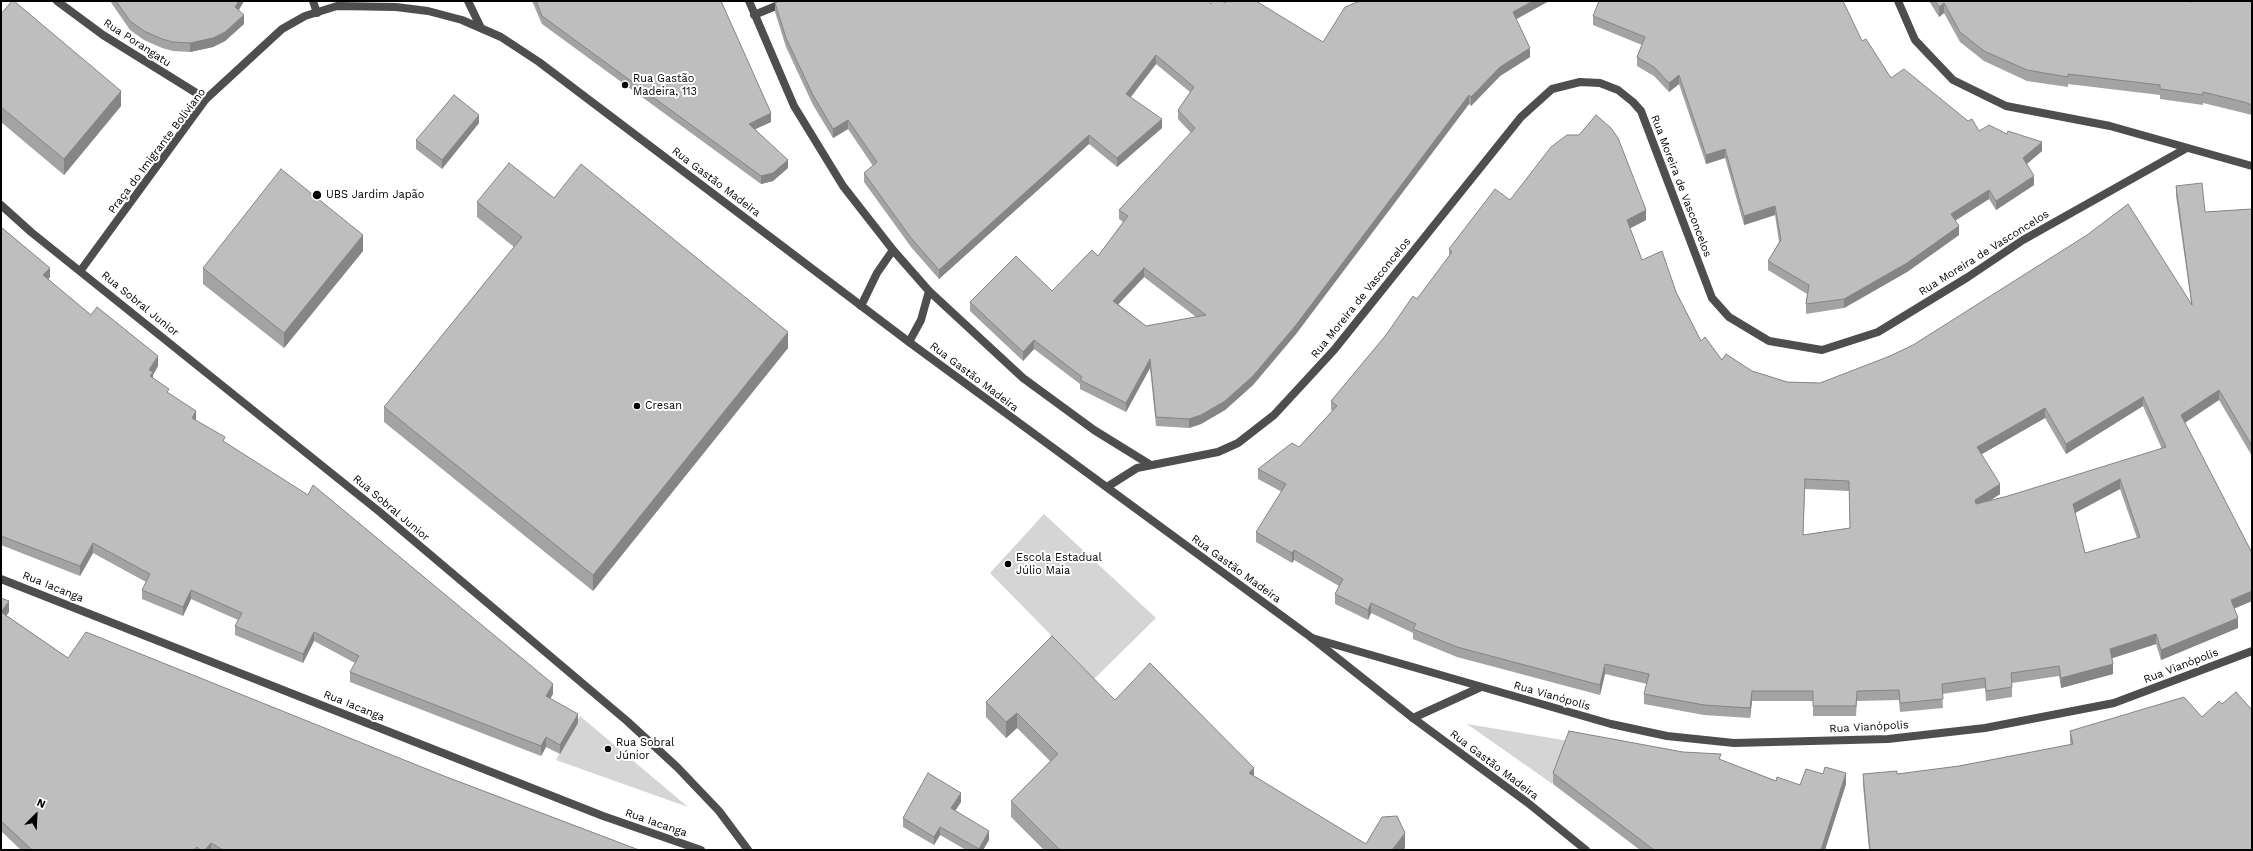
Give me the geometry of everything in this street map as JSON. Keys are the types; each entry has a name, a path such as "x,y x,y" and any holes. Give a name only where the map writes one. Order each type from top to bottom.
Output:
{"street":[{"name":"Rua Porangatu","path":"58,1 103,35 206,99"},
{"path":"313,1 317,13"},
{"path":"468,1 481,28"},
{"path":"749,1 794,106 843,186 893,250 929,291 1023,378 1094,430 1149,464"},
{"path":"754,15 788,1"},
{"path":"1898,1 1915,40 1953,80 2006,106 2110,126 2186,149 2252,166"},
{"name":"Rua Gastão Madeira","path":"317,13 337,6 396,7 428,11 462,20 501,37 539,62 909,342 1312,638 1413,718 1528,803 1586,850"},
{"name":"Praça do Imigrante Boliviano","path":"81,270 206,99 282,29 305,16 317,13"},
{"name":"Rua Moreira de Vasconcelos","path":"1107,487 1137,468 1149,464 1218,452 1238,443 1274,415 1334,350 1521,117 1552,89 1580,82 1600,83 1618,90 1633,102 1641,111 1712,298 1729,317 1769,341 1822,350 1878,332 1968,277 2023,240 2186,149"},
{"name":"Rua Sobral Junior","path":"1,205 31,232 81,270 381,513 627,721 677,767 719,811 748,850"},
{"path":"861,306 877,273 893,250"},
{"path":"909,342 921,320 929,291"},
{"name":"Rua Iacanga","path":"1,579 603,816 701,850"},
{"name":"Rua Vianópolis","path":"1312,638 1611,724 1666,736 1734,743 1888,739 1985,728 2114,703 2252,651"},
{"path":"1413,718 1481,687"}],"shaded area":[{"path":"1044,514 1156,618 1094,679 990,573"},
{"path":"580,716 688,807 556,760"},
{"path":"1467,724 1569,741 1552,784 1544,778"}],"building":[{"path":"12,1 14,1 121,91 64,159 1,107 1,14"},
{"path":"116,1 239,1 235,7 244,15 225,32 213,38 190,43 173,42 144,31 130,21"},
{"path":"536,1 721,1 771,113 749,124 788,160 773,173 761,176 542,16"},
{"path":"780,1 1208,1 1211,4 1213,1 1222,1 1225,3 1226,1 1256,1 1323,42 1345,7 1360,1 1533,1 1513,12 1530,48 1500,67 1471,97 1469,95 1296,325 1253,376 1225,401 1201,415 1189,419 1156,417 1150,359 1126,403 1080,380 1082,377 1034,340 1023,352 970,302 1016,256 1052,291 1092,250 1098,256 1128,216 1119,210 1195,128 1178,110 1194,87 1156,55 1126,94 1162,119 1117,158 1089,135 939,270 911,238 864,173 877,162 848,120 833,129 813,95 786,38 775,3","holes":["1144,268 1206,315 1146,326 1113,301"]},
{"path":"1599,1 1843,1 1862,41 1866,39 1891,78 1904,69 1968,121 1972,119 1979,131 1989,125 2007,134 2008,131 2042,142 2023,158 2034,176 1996,201 1989,190 1951,214 1959,226 1907,263 1844,299 1806,304 1809,285 1768,261 1781,240 1775,206 1744,216 1725,149 1706,155 1679,75 1669,83 1654,67 1637,57 1645,37 1593,16"},
{"path":"1935,1 2252,1 2252,105 2203,92 2203,95 2160,89 2160,85 2068,74 2068,77 2027,70 1984,51 1960,32 1944,3 1939,7"},
{"path":"454,95 479,115 442,160 416,140"},
{"path":"1596,115 1611,128 1618,138 1646,210 1627,220 1642,260 1662,251 1676,292 1701,341 1705,337 1722,360 1726,354 1752,371 1787,382 1820,383 1890,356 1913,345 2087,235 2128,204 2192,305 2176,186 2202,183 2205,212 2252,209 2252,446 2219,390 2181,415 2252,553 2252,591 2231,600 2238,618 2161,650 2156,634 2110,649 2113,664 2061,678 2059,666 2011,673 2012,687 1986,691 1985,678 1942,684 1943,699 1900,703 1899,690 1857,691 1856,706 1813,706 1813,691 1752,691 1750,708 1704,705 1644,694 1649,674 1605,664 1600,685 1457,647 1413,629 1416,624 1371,603 1368,610 1335,594 1343,579 1294,550 1292,553 1256,532 1286,484 1258,469 1292,443 1299,447 1337,406 1331,401 1386,335 1413,296 1417,299 1452,252 1449,249 1495,189 1510,200 1551,147 1567,135 1579,135","holes":["2143,397 2166,447 2008,496 1976,504 1975,500 2000,484 1977,447 2045,408 2066,444","1805,479 1849,481 1850,528 1803,535","2120,479 2140,537 2085,553 2073,504"]},
{"path":"509,163 554,198 581,164 788,332 593,575 384,407 522,237 477,202"},
{"path":"281,169 363,235 284,333 203,268"},
{"path":"1,227 50,268 43,275 91,315 97,307 158,356 149,370 153,372 150,376 169,389 167,392 196,411 192,418 225,437 223,441 308,495 313,485 553,684 546,696 578,714 560,745 546,737 541,746 350,672 359,656 314,632 303,654 235,626 242,613 191,590 183,607 142,590 150,574 93,543 80,566 1,536"},
{"path":"1,598 9,601 1,612"},
{"path":"1,612 68,658 86,632 444,776 639,850 223,850 211,843 205,850 200,850 197,847 194,850 32,850 1,821"},
{"path":"1052,636 1115,700 1150,663 1254,768 1249,773 1366,844 1382,817 1397,816 1405,833 1392,850 1060,850 1011,801 1058,754 1017,713 1006,722 986,702"},
{"path":"2236,692 2252,710 2252,850 1870,850 1863,774 1897,771 1897,774 1959,766 2073,744 2070,731 2184,697 2202,717 2219,701 2222,704"},
{"path":"1569,731 1683,752 1721,754 1719,759 1776,781 1777,777 1800,785 1806,769 1823,774 1825,767 1846,773 1821,850 1654,850 1553,773"},
{"path":"928,773 961,793 951,808 989,831 979,849 940,827 934,837 903,818"}],"place":[{"name":"Rua Gastão Madeira, 113","path":"625,85"},
{"name":"UBS Jardim Japão","path":"317,195"},
{"name":"Cresan","path":"637,406"},
{"name":"Escola Estadual Júlio Maia","path":"1008,564"},
{"name":"Rua Sobral Júnior","path":"608,749"}]}
